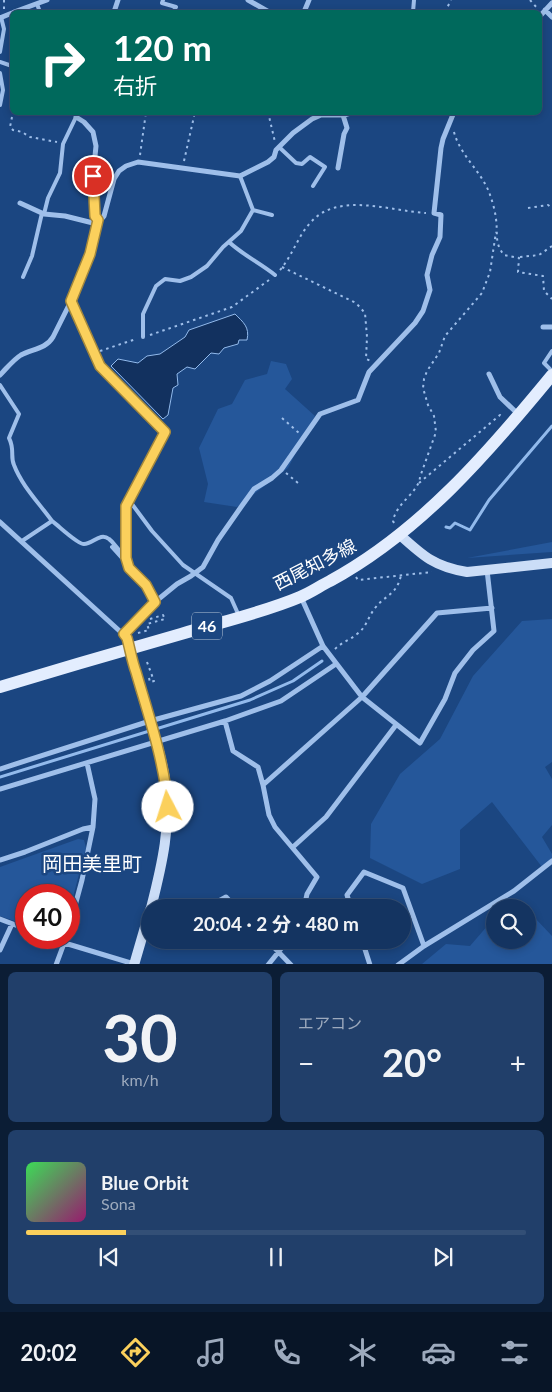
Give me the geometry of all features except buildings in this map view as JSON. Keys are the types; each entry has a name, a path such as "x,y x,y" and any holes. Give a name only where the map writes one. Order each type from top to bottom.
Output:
{"main road":[{"name":"西尾知多線","path":"0,687 239,617 301,596 356,567 401,534 440,500 519,415 552,373"}],"street":[{"path":"21,10 47,0"},
{"path":"248,0 266,10"},
{"path":"552,3 543,13 552,18"},
{"path":"76,115 93,132 96,146 93,176 95,216 98,222"},
{"path":"0,375 22,355 36,350 51,340 71,301 90,254 98,222 104,216 114,179 119,171 126,166 139,162 240,176 268,162 274,157 278,148 293,133 312,118 321,115 343,115 347,128 344,134 338,168"},
{"path":"124,634 155,602 203,566 254,489 272,478 281,469 320,414 358,400 369,372 415,323 423,311 430,290 427,275 432,255 440,237 442,214 434,213 441,148 453,115"},
{"path":"20,203 43,213 98,222"},
{"path":"71,301 100,366 165,432 126,506 126,557 129,568 146,585 155,602"},
{"path":"543,327 552,327"},
{"path":"489,374 500,396 519,415"},
{"path":"0,522 127,638 165,778 168,822 164,855 153,899"},
{"path":"401,534 432,562 467,572 552,563"},
{"path":"301,596 324,648 362,697 420,743 445,699 455,673 473,650 494,631 487,570"},
{"path":"263,785 362,697 437,613 492,608"},
{"path":"0,769 241,696 270,681 324,648"},
{"path":"0,789 156,740 225,721 281,701 335,662"},
{"path":"225,721 233,751 258,767 269,815 274,827 317,877 306,899"},
{"path":"293,847 326,817 396,725"},
{"path":"80,887 93,828 95,799 87,763"},
{"path":"0,860 84,829 93,828"},
{"path":"398,964 514,891 552,861"},
{"path":"348,899 347,894 364,872 403,888 407,899"},
{"path":"411,910 424,946"},
{"path":"0,919 15,925"},
{"path":"0,950 12,924"},
{"path":"80,946 134,964 141,940"},
{"path":"56,964 62,949"},
{"path":"275,949 291,964"},
{"path":"268,964 281,949"},
{"path":"365,949 370,964"}],"lane":[{"path":"163,0 162,3 176,8 174,10"},
{"path":"37,4 39,10"},
{"path":"0,52 4,29 1,17"},
{"path":"0,73 0,106"},
{"path":"22,277 32,256 48,198 60,173 63,144 76,115"},
{"path":"278,148 296,163 302,164 310,157 325,167 313,186"},
{"path":"143,337 143,314 156,286 165,279 180,281 191,277 207,266 242,231 252,210 240,176"},
{"path":"252,210 272,216"},
{"path":"229,242 239,251 275,274"},
{"path":"552,351 544,362 552,373"},
{"path":"0,385 19,414 9,438 13,449 13,463 27,489 52,521 80,543 86,544 102,537 109,539 126,557"},
{"path":"129,500 152,531 183,565 196,572 231,598 239,617"},
{"path":"22,541 52,521"},
{"path":"112,547 120,557 124,559 126,557"}],"path":[{"path":"530,0 540,10"},
{"path":"139,162 146,115"},
{"path":"182,168 194,115"},
{"path":"269,115 278,148"},
{"path":"12,118 10,127 13,130 22,132 30,137 63,144"},
{"path":"454,131 459,147 478,173 488,192 496,217 498,246 504,255 519,258 539,255 552,246"},
{"path":"528,208 548,205 552,208"},
{"path":"419,483 436,432 434,416 428,405 423,388 426,371 439,353 445,336 482,293 490,272 496,232"},
{"path":"519,258 518,272 543,276 544,291 552,299"},
{"path":"282,267 356,303 364,310 367,323 366,359 376,365"},
{"path":"401,534 393,521 394,516 419,483 500,415 510,425"},
{"path":"282,418 304,436"},
{"path":"281,469 298,483"},
{"path":"355,576 358,580 434,572"},
{"path":"329,655 344,641 357,635 362,630 374,609 394,592 401,576"},
{"path":"138,633 149,630 147,624 165,619 164,615 143,622"},
{"path":"144,663 150,682 154,681 147,662"}],"shaded area":[{"path":"235,314 247,328 247,340 239,340 238,344 224,348 219,354 211,353 195,369 187,367 177,374 178,385 173,388 168,415 163,419 111,366 118,359 138,363 147,356 160,354 185,337 189,330"},
{"path":"271,361 286,364 292,379 285,389 315,416 288,468 237,507 204,502 208,484 199,448 218,409 232,404 245,380 267,374"},
{"path":"552,542 552,552 467,558"},
{"path":"552,619 552,762 545,767 552,779 552,825 542,837 552,854 552,858 542,867 492,802 460,830 460,869 422,884 370,858 371,824 400,774 440,739 473,676 522,621"},
{"path":"78,839 84,840 86,848 76,884 15,884 15,921 0,916 0,867"},
{"path":"536,919 552,936 552,964 422,964 446,944 470,946 486,927 486,949 536,949"}],"waterway":[{"path":"446,527 450,528 455,523 470,530 489,500 552,426"},
{"path":"0,777 250,700 293,681 322,661"}],"district":[{"name":"岡田美里町","path":"92,864"}],"route":[{"path":"93,176 95,216 98,220 90,254 71,301 100,366 165,432 126,506 126,558 129,568 146,585 155,602 124,634 127,638 156,738 165,778 168,807"}]}
